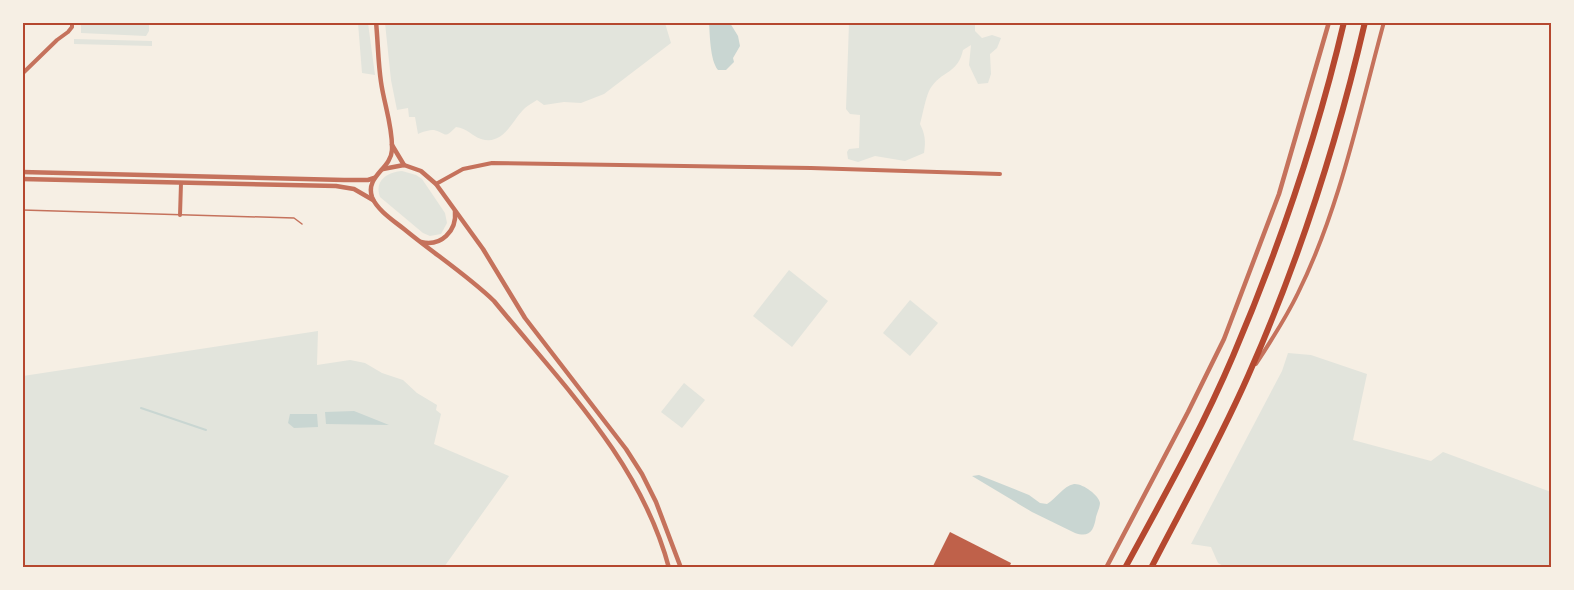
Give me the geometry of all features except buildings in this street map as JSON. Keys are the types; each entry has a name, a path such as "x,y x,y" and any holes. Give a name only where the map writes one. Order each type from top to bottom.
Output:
{"highway":[{"path":"1125,567 1200,427 1233,357 1306,163 1344,22"},
{"path":"1151,567 1220,436 1286,284 1313,206 1365,22"}],"street":[{"path":"22,74 71,30 72,22"},
{"path":"373,200 371,184 392,153 381,81 376,22"},
{"path":"1106,567 1224,339 1279,194 1329,22"},
{"path":"1247,378 1286,316 1309,270 1342,175 1384,22"},
{"path":"392,145 404,165"},
{"path":"436,184 463,169 492,163 1000,174"},
{"path":"383,169 404,165 421,171 436,184 483,249 525,318 632,457 656,502 681,567"},
{"path":"22,172 344,180 375,178"},
{"path":"22,179 336,186 354,189 373,200 390,218 494,301 617,453 646,504 669,567"},
{"path":"180,215 181,183"},
{"path":"419,241 432,243 446,237 455,223 454,210"}],"lane":[{"path":"22,210 294,218 302,224"}],"shaded area":[{"path":"81,23 149,23 149,31 146,36 81,33"},
{"path":"358,23 368,23 375,75 362,73"},
{"path":"385,23 665,23 671,43 604,94 581,103 564,102 544,105 537,100 520,113 507,131 496,139 489,140 481,139 456,127 447,134 434,130 418,134 415,117 409,117 408,108 397,110 391,80"},
{"path":"709,23 730,23 738,36 740,46 733,58 734,62 726,70 718,70 715,66"},
{"path":"849,23 975,23 975,31 982,38 992,35 1001,38 997,48 990,54 991,74 988,83 978,84 969,65 971,45 963,50 958,63 932,86 926,98 920,124 925,138 924,153 905,161 875,156 858,162 848,159 847,152 849,149 859,148 860,115 850,114 846,109"},
{"path":"74,39 152,41 152,46 74,44"},
{"path":"402,171 422,179 445,213 447,223 441,234 430,236 423,233 380,197 379,186 383,178 391,173"},
{"path":"789,270 828,301 792,347 753,316"},
{"path":"910,300 938,323 910,356 883,333"},
{"path":"318,331 317,365 350,360 365,363 382,373 403,380 417,393 437,405 436,410 441,414 434,444 509,476 444,567 23,568 23,376"},
{"path":"1288,353 1311,355 1367,374 1353,440 1431,461 1443,452 1551,492 1551,567 1225,567 1218,563 1211,547 1191,544 1282,371"},
{"path":"684,383 705,400 682,428 661,412"},
{"path":"354,411 389,425 326,424 325,412"},
{"path":"290,414 317,414 318,427 294,428 288,423"},
{"path":"979,475 1029,495 1040,503 1047,504 1070,485 1081,485 1093,493 1100,503 1094,526 1088,534 1075,533 1032,512 972,476"}],"waterway":[{"path":"141,408 206,430"}]}
